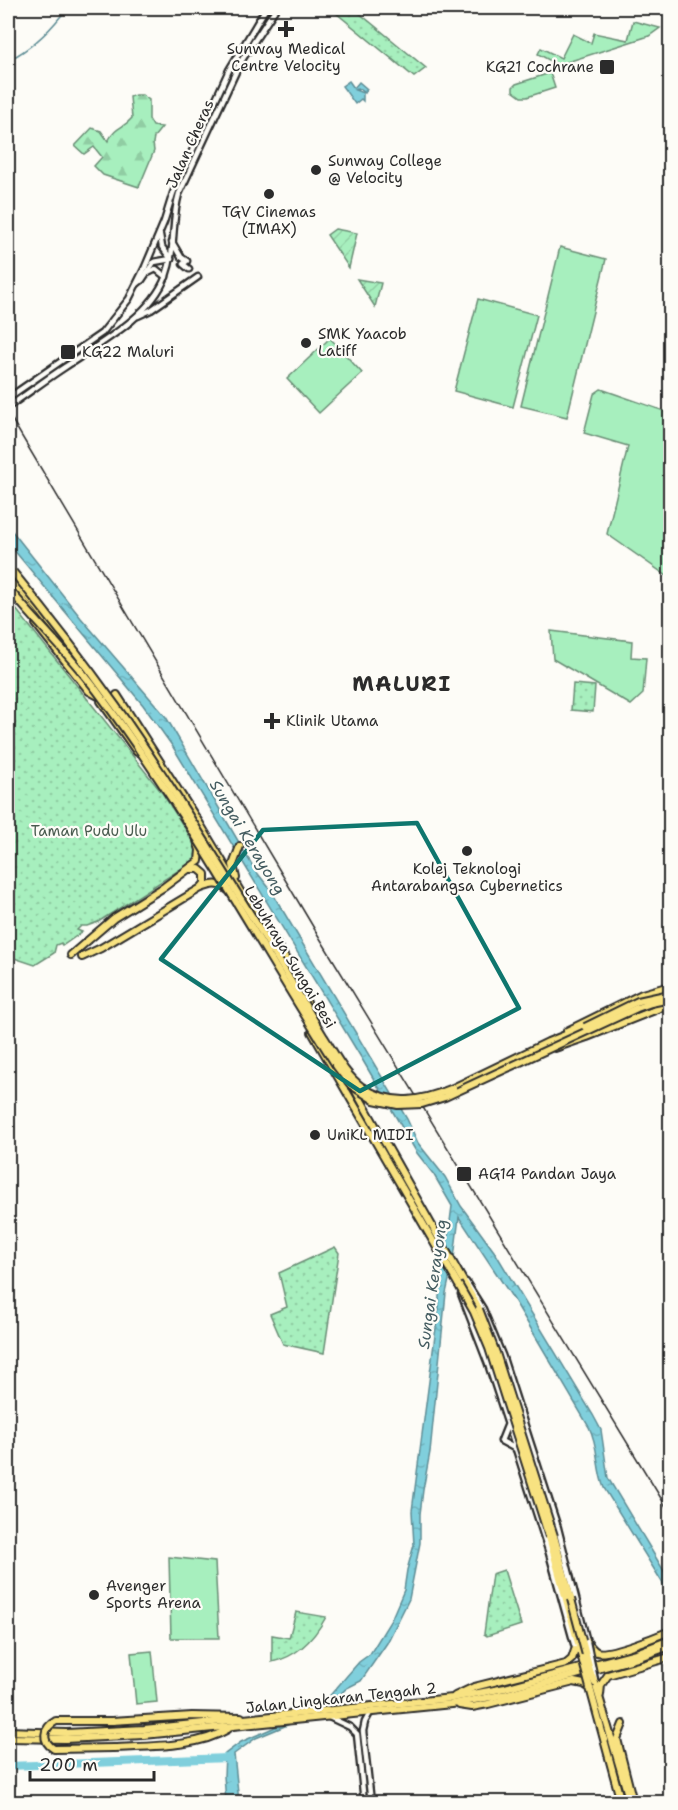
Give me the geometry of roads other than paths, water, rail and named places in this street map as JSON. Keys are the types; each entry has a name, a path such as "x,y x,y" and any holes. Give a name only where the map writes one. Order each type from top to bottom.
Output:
{"highway":[{"name":"Lebuhraya Sungai Besi","path":"8,565 62,633 152,758 190,816 325,1039 357,1083 375,1094 392,1100 430,1098 548,1042 593,1024 638,1001 670,994"},
{"path":"8,572 195,834 474,1312 489,1348 552,1537"},
{"path":"8,580 27,599 145,738"},
{"name":"Lebuhraya Sungai Besi","path":"9,588 89,680 138,749 174,802 333,1061 351,1085 364,1095 384,1104 398,1105 422,1104 445,1097 555,1048 559,1044 637,1008 670,999"},
{"path":"9,588 74,674 89,691 98,696"},
{"path":"117,695 200,824 311,1012 479,1309 496,1353 552,1537 591,1674 592,1686 600,1699 621,1774 632,1803"},
{"path":"71,955 114,918 199,861 200,850 195,834"},
{"path":"240,846 233,870 248,900 298,979 311,1012"},
{"path":"190,869 200,869 205,874 205,882 201,888"},
{"path":"82,957 201,888 215,883 229,890"},
{"path":"548,1042 657,989 670,986"},
{"path":"555,1048 668,1005 670,996 668,992 657,989"},
{"path":"569,1600 621,1803"},
{"path":"586,1642 601,1653 645,1641 670,1631"},
{"name":"Jalan Lingkaran Tengah 2","path":"8,1738 104,1737 231,1727 353,1708 452,1701 636,1653 670,1640"},
{"name":"Jalan Lingkaran Tengah 2","path":"8,1731 106,1731 257,1718 270,1720 370,1713 507,1694 670,1646"},
{"path":"575,1650 572,1659 557,1667 462,1691 452,1701 472,1707 568,1683 578,1682 592,1686"},
{"path":"600,1699 604,1679 608,1675 670,1658"},
{"path":"231,1727 214,1737 171,1744 113,1748 54,1749 46,1742 45,1735 49,1725 56,1721 112,1722 192,1716 257,1718"},
{"path":"623,1724 617,1738 632,1803"}],"main road":[{"name":"Jalan Cheras","path":"8,398 102,333 129,298 229,70 266,8"},
{"name":"Jalan Cheras","path":"8,407 134,317 159,291 171,259 174,214 179,194 240,63 276,8"},
{"path":"137,284 154,262 171,259 162,247 160,231"},
{"path":"172,242 181,257 187,261 183,264 189,269"},
{"path":"146,275 156,270 166,277"},
{"path":"134,317 151,310 198,276"},
{"path":"461,1274 477,1296 499,1346 558,1528 575,1650 582,1658"},
{"path":"458,1284 569,1600 586,1642 592,1686"},
{"path":"507,1424 512,1427 518,1426 523,1419"},
{"path":"507,1424 507,1430 501,1441 510,1444 517,1452"},
{"path":"517,1452 522,1446 532,1447"},
{"path":"370,1713 363,1731 371,1803"},
{"path":"328,1717 350,1727 357,1734 364,1803"}],"water":[{"path":"349,81 354,88 359,82 367,89 365,93 360,89 355,90 363,93 363,101 361,99 355,104 342,86"},
{"path":"8,526 81,618 166,717 255,870 270,889 407,1119 418,1143 445,1177 461,1206 496,1254 593,1415 601,1430 608,1478 670,1581 670,1595 604,1488 589,1427 514,1300 459,1217 454,1258 446,1293 430,1452 420,1514 420,1543 409,1599 387,1643 361,1681 347,1688 321,1711 256,1738 234,1754 239,1802 226,1802 225,1754 241,1742 312,1711 326,1700 359,1662 370,1654 391,1620 404,1590 414,1545 412,1511 439,1305 439,1280 446,1252 452,1206 434,1175 417,1153 173,747 143,705 8,543"}],"waterway":[{"path":"8,55 16,56 31,46 67,8"},
{"name":"Sungai Kerayong","path":"8,1766 229,1758"}],"tram line":[{"path":"8,413 318,935 670,1513"}],"place":[{"name":"Sunway Medical Centre Velocity","path":"286,29"},
{"name":"KG21 Cochrane","path":"607,67"},
{"name":"Sunway College @ Velocity","path":"316,170"},
{"name":"TGV Cinemas (IMAX)","path":"269,194"},
{"name":"SMK Yaacob Latiff","path":"306,343"},
{"name":"KG22 Maluri","path":"68,352"},
{"name":"Klinik Utama","path":"272,721"},
{"name":"Kolej Teknologi Antarabangsa Cybernetics","path":"467,851"},
{"name":"UniKL MIDI","path":"315,1135"},
{"name":"AG14 Pandan Jaya","path":"464,1174"},
{"name":"Avenger Sports Arena","path":"94,1595"}],"district":[{"name":"MALURI","path":"402,684"}],"park label":[{"name":"Taman Pudu Ulu","path":"89,831"}]}
